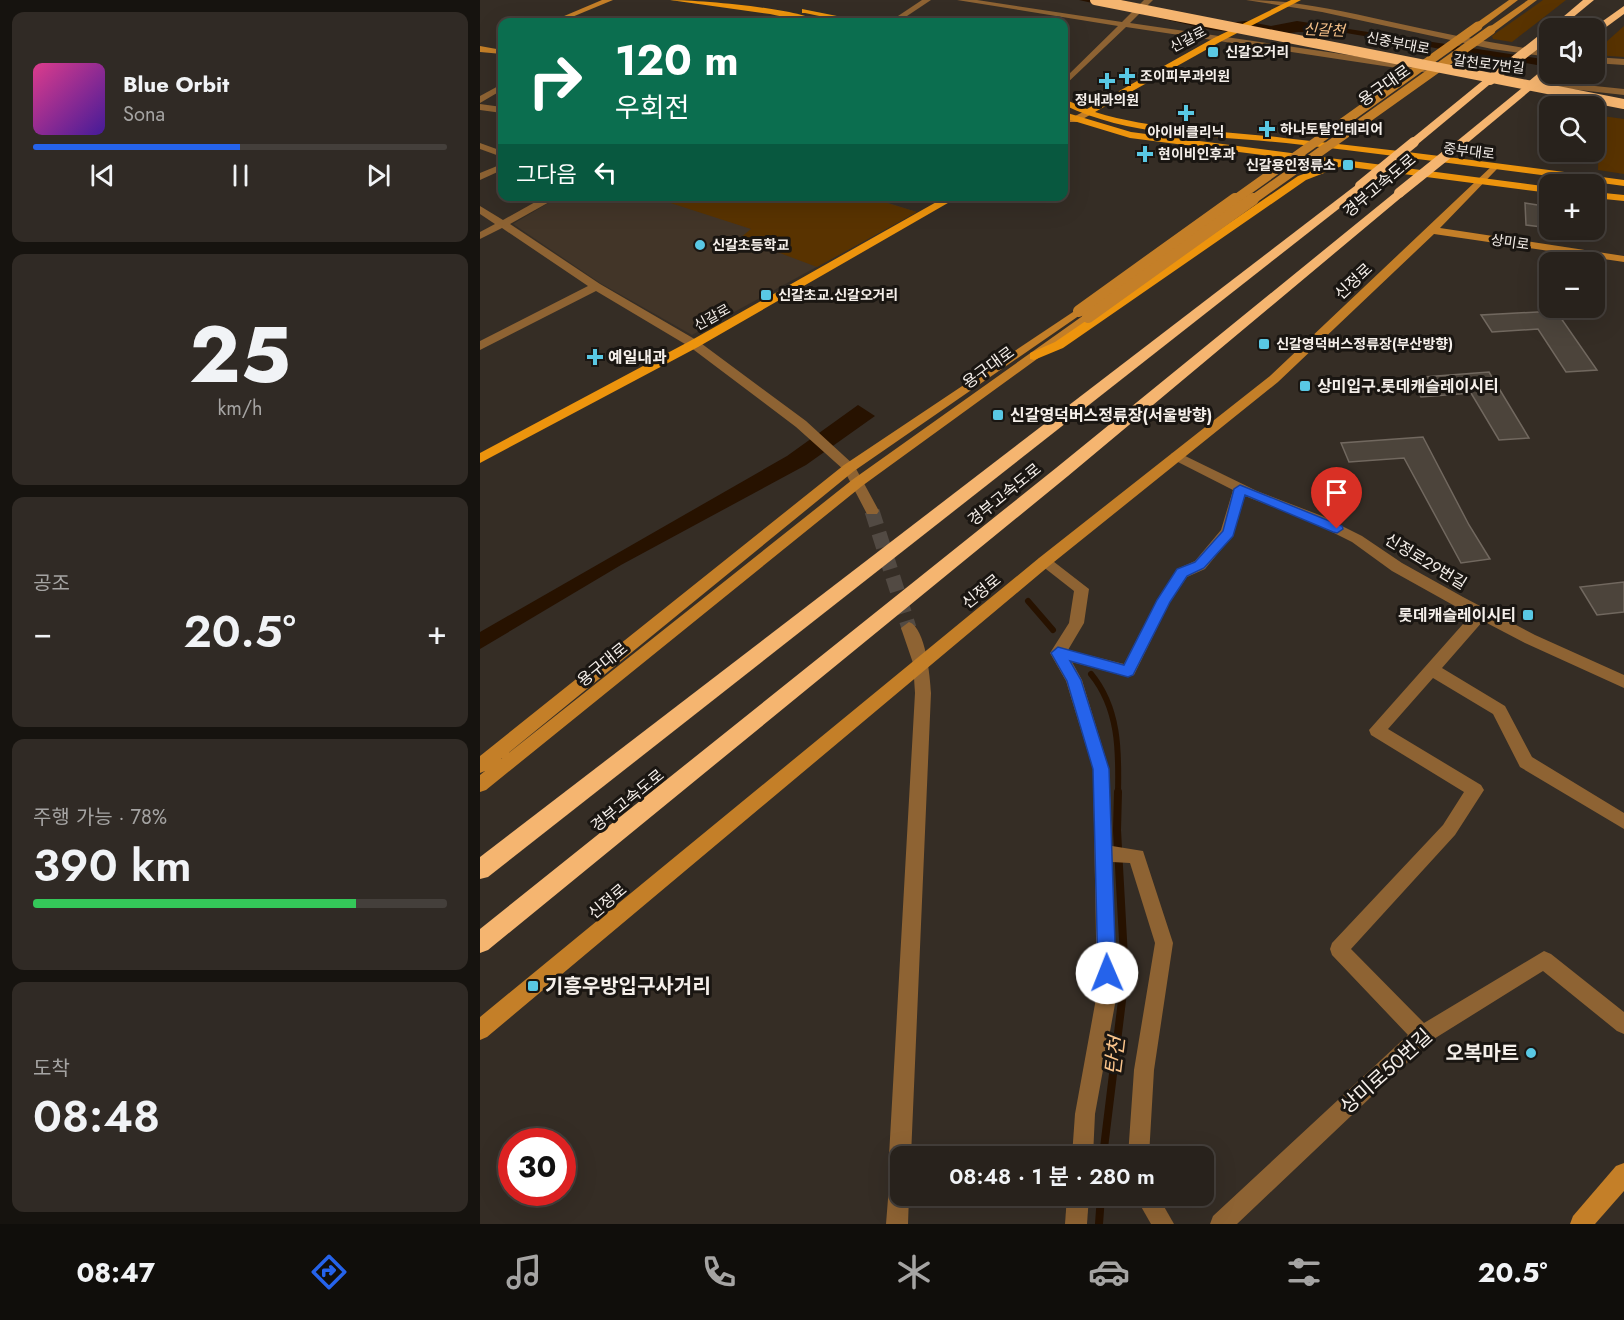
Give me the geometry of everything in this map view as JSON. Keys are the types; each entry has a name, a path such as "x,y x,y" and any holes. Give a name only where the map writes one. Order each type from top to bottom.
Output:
{"highway":[{"name":"신중부대로","path":"1095,0 1624,104"},
{"name":"신중부대로","path":"1143,0 1624,93"},
{"path":"1567,18 1589,0"},
{"path":"1605,24 1624,9"},
{"name":"경부고속도로","path":"480,870 1360,186 1539,42"},
{"name":"경부고속도로","path":"480,944 1053,479 1539,79"}],"main road":[{"path":"564,18 609,0"},
{"path":"674,0 770,12 798,18"},
{"path":"732,0 790,8 838,18"},
{"name":"신갈로","path":"1068,118 1088,113 1220,39 1297,0"},
{"name":"용구대로","path":"480,785 857,483 1034,356 1083,314 1512,0"},
{"name":"용구대로","path":"480,766 849,468 1083,314 1533,0"},
{"path":"482,50 498,44"},
{"path":"482,50 498,52"},
{"path":"1105,103 1121,116 1144,127"},
{"name":"중부대로","path":"1068,104 1088,113 1144,127 1282,140 1624,183"},
{"name":"중부대로","path":"1068,118 1130,135 1539,189"},
{"path":"1034,356 1059,345 1302,178 1344,163"},
{"name":"신정로","path":"480,1030 1044,562 1274,379 1432,230 1493,168"},
{"path":"1605,196 1624,198"},
{"name":"신갈로","path":"480,459 694,344 946,201"},
{"name":"상미로","path":"1432,230 1624,259"},
{"path":"1581,1224 1624,1174"}],"street":[{"path":"899,18 927,0"},
{"name":"갈천로7번길","path":"961,0 1390,65 1624,93"},
{"path":"1068,79 1149,0"},
{"path":"1250,0 1539,53"},
{"path":"1605,61 1624,62"},
{"path":"480,100 498,89"},
{"path":"480,107 498,109"},
{"path":"480,146 498,153"},
{"path":"480,177 498,168"},
{"path":"480,236 546,201"},
{"path":"480,209 506,224 596,286 694,344 808,430 849,468 872,511"},
{"path":"480,346 596,286"},
{"name":"신정로29번길","path":"1177,456 1240,489 1317,519 1357,539 1397,567 1481,614 1624,682"},
{"path":"1058,653 1128,671 1164,600 1182,573 1200,565 1228,532 1240,489"},
{"path":"1044,562 1082,589 1076,623 1058,653"},
{"path":"1422,1035 1339,949 1449,830 1475,790 1377,730 1481,614"},
{"path":"900,1146 923,693 921,663 909,628"},
{"path":"1058,653 1074,680 1101,769 1107,993 1086,1114 1083,1146"},
{"path":"1432,669 1499,710 1526,762 1624,822"},
{"path":"1103,852 1137,856 1164,943 1144,1070 1139,1146"},
{"name":"상미로50번길","path":"1221,1224 1422,1035 1544,960 1624,1024"},
{"path":"897,1224 898,1206"},
{"path":"1076,1224 1077,1206"},
{"path":"1152,1206 1163,1224"}],"shaded area":[{"path":"1543,0 1566,0 1543,18 1539,18 1539,21 1512,42 1493,39 1492,36"},
{"path":"1624,26 1624,57 1605,56 1605,43"},
{"path":"1605,116 1624,119 1624,174 1598,170 1598,162 1605,162"},
{"name":"신갈초등학교","path":"552,201 883,201 917,212 692,335 600,283 513,224"},
{"path":"664,201 880,201 917,212 817,267 740,238 751,229"}],"water":[{"name":"신갈천","path":"1079,0 1120,0 1229,23 1245,21 1271,26 1297,21 1539,58 1539,65 1346,33 1298,32 1271,36 1212,30"},
{"path":"858,405 875,416 806,465 621,565 480,649 480,632 787,456"}],"building":[{"path":"1525,203 1539,205 1539,227 1526,225"},
{"path":"1539,312 1539,318 1561,318 1597,370 1566,372 1538,329 1492,332 1481,315"},
{"path":"1489,372 1529,438 1499,440 1471,393 1421,397 1411,378"},
{"path":"1423,437 1469,525 1490,559 1461,563 1404,458 1349,462 1341,443"},
{"path":"1624,582 1624,612 1597,615 1580,587"}],"waterway":[{"name":"탄천","path":"1028,601 1053,630"},
{"name":"탄천","path":"1091,674 1100,687 1112,716 1117,746 1118,792"},
{"name":"탄천","path":"1104,1146 1125,976 1117,830 1118,792"},
{"name":"탄천","path":"1099,1224 1100,1206"}],"tunnel":[{"path":"872,511 909,628"}],"place":[{"name":"신갈오거리","path":"1213,52"},
{"name":"조이피부과의원","path":"1127,76"},
{"name":"정내과의원","path":"1107,81"},
{"name":"아이비클리닉","path":"1186,113"},
{"name":"하나토탈인테리어","path":"1267,129"},
{"name":"현이비인후과","path":"1145,154"},
{"name":"신갈용인정류소","path":"1348,165"},
{"name":"신갈초등학교","path":"700,245"},
{"name":"신갈초교.신갈오거리","path":"766,295"},
{"name":"신갈영덕버스정류장(부산방향)","path":"1264,344"},
{"name":"예일내과","path":"595,357"},
{"name":"상미입구.롯데캐슬레이시티","path":"1305,386"},
{"name":"신갈영덕버스정류장(서울방향)","path":"998,415"},
{"name":"롯데캐슬레이시티","path":"1528,615"},
{"name":"기흥우방입구사거리","path":"533,986"},
{"name":"오복마트","path":"1531,1053"}],"route":[{"path":"1107,973 1101,769 1074,680 1058,653 1128,671 1164,600 1182,573 1200,565 1228,532 1240,489 1337,529"}]}
